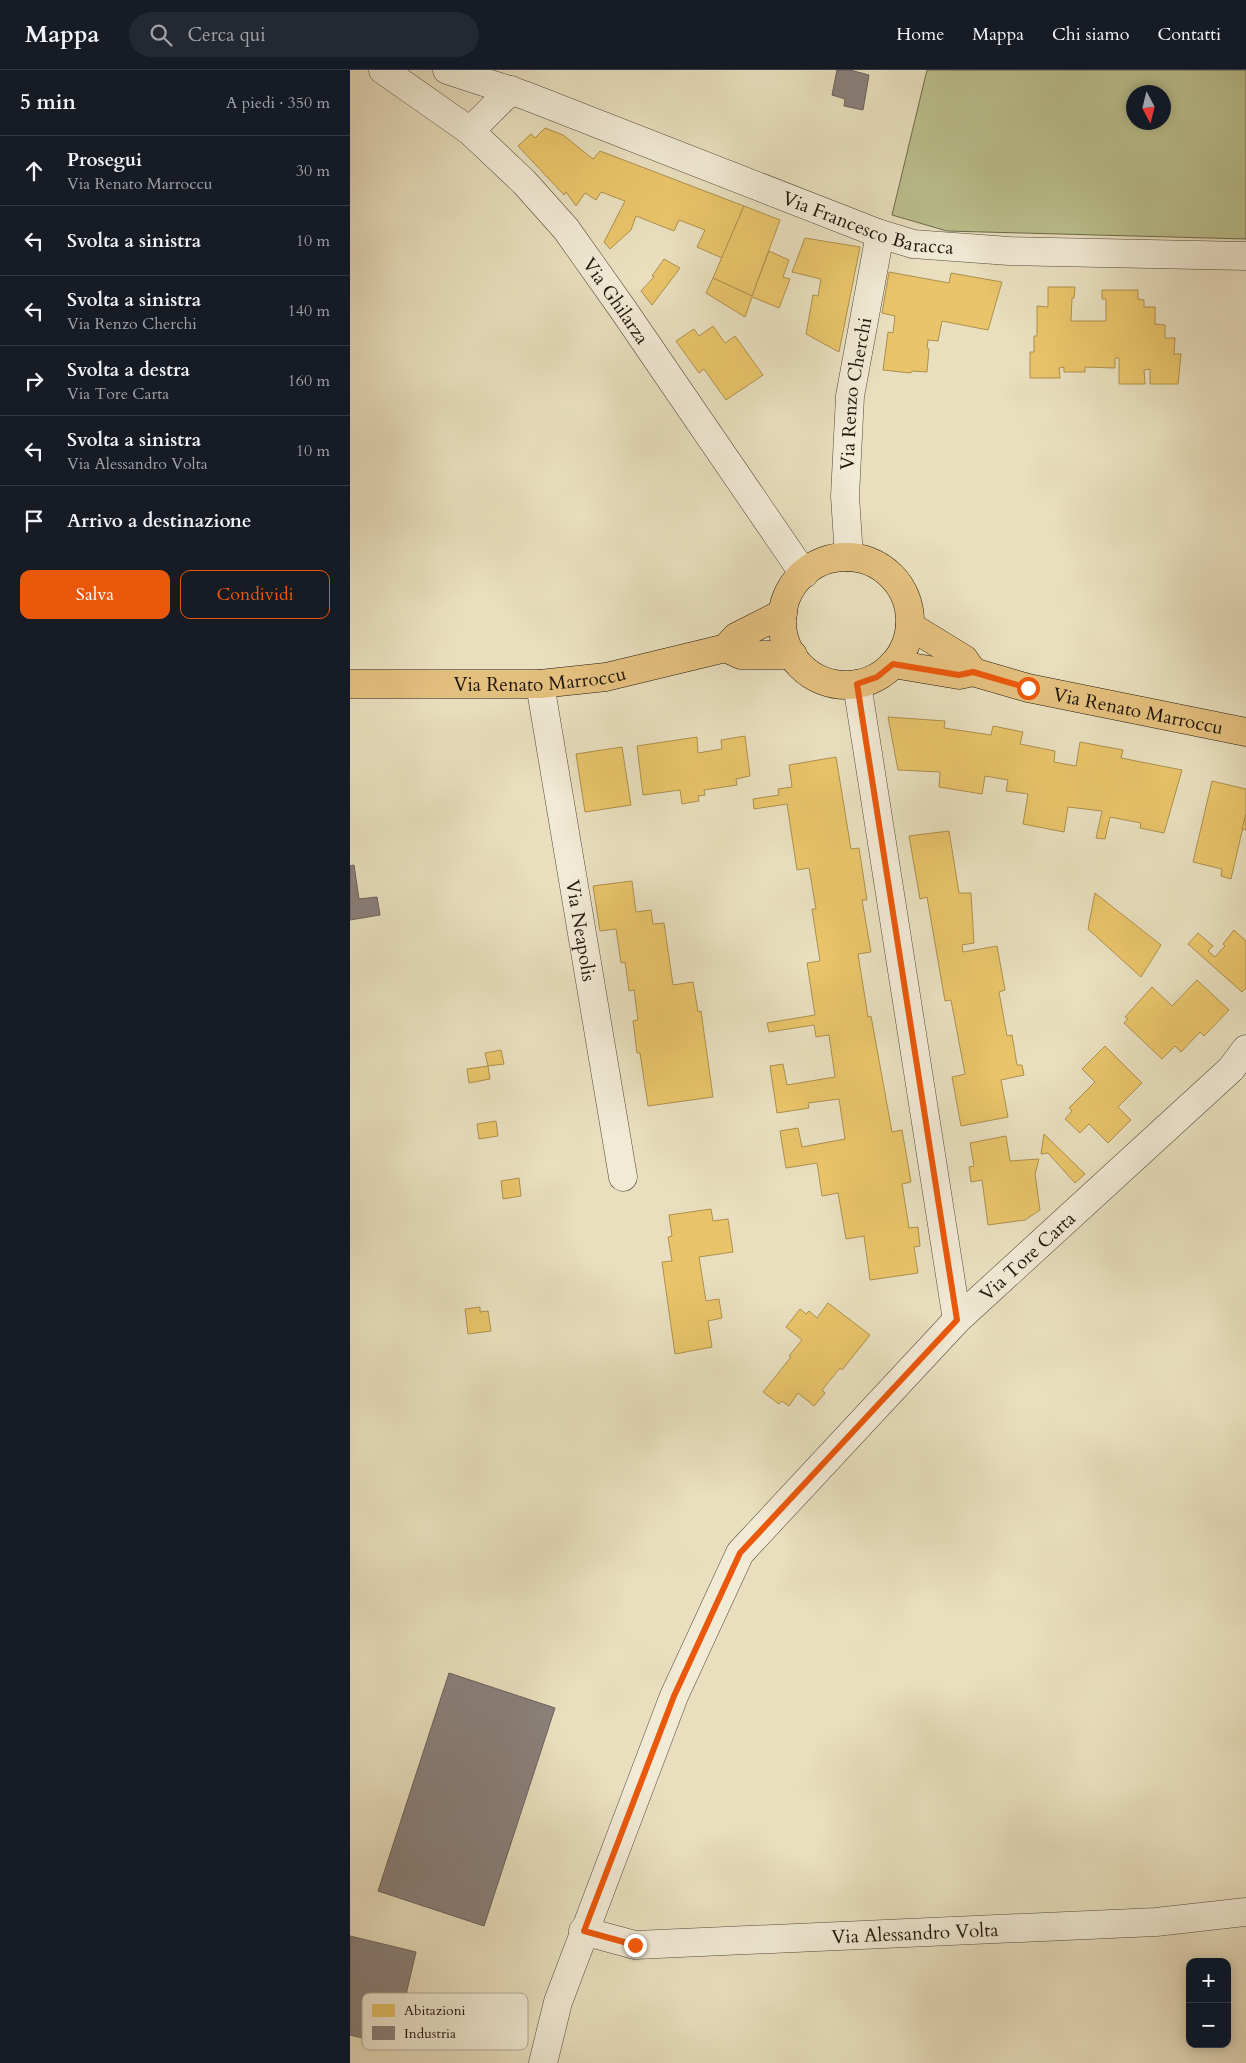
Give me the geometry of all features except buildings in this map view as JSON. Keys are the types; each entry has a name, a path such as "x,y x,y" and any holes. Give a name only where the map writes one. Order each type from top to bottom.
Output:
{"main road":[{"path":"849,557 869,561 887,572 900,587 908,606 910,626 905,646 893,664 877,677 857,684 835,684 815,677 798,663 786,645 782,624 784,602 794,583 810,568 828,559 849,557"},
{"name":"Via Renato Marroccu","path":"350,684 540,684 606,676 726,648 736,637 783,613"},
{"path":"910,626 964,659 973,672"},
{"name":"Via Renato Marroccu","path":"726,648 741,655 793,655"},
{"name":"Via Renato Marroccu","path":"893,664 959,675 973,672 1028,688 1246,732"}],"street":[{"name":"Via Ghilarza","path":"384,70 470,131 524,182 566,229 804,574"},
{"name":"Via Francesco Baracca","path":"448,70 510,90 880,234 913,244 1009,251 1246,256"},
{"path":"470,131 510,90"},
{"name":"Via Renzo Cherchi","path":"849,557 846,496 850,396 880,234"},
{"name":"Via Neapolis","path":"540,684 623,1177"},
{"path":"857,684 957,1320"},
{"name":"Via Tore Carta","path":"543,2063 558,2002 674,1696 740,1553 957,1320 1231,1069 1246,1049"},
{"name":"Via Alessandro Volta","path":"584,1931 635,1945 1156,1922 1246,1912"}],"green space":[{"path":"927,70 1246,70 1246,239 947,231 892,215"}],"route":[{"path":"635,1945 584,1931 674,1696 740,1553 957,1320 857,684 877,677 893,664 959,675 973,672 1028,688"}]}
